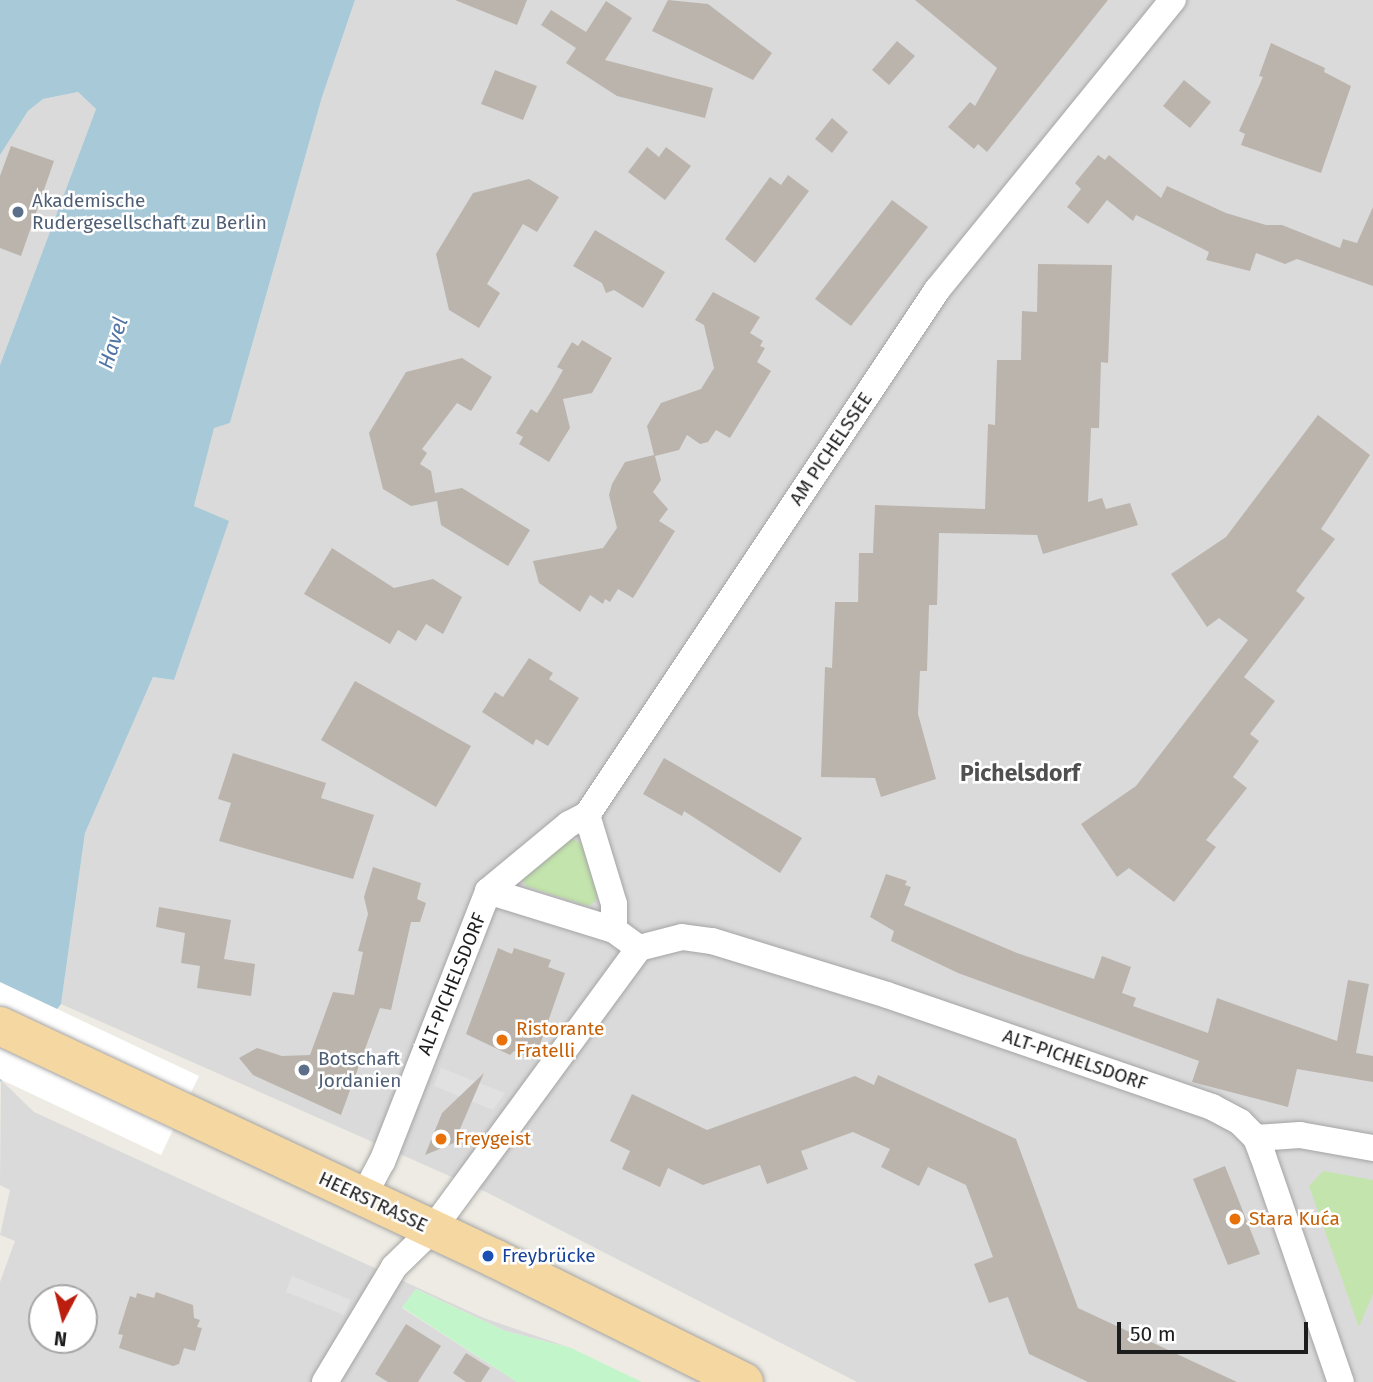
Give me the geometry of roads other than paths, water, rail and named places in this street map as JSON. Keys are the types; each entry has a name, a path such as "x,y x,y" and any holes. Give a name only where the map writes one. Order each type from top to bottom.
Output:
{"main road":[{"name":"HEERSTRASSE","path":"0,1026 432,1230 744,1382"}],"street":[{"name":"AM PICHELSSEE","path":"488,891 569,824 587,815 937,290 1173,0"},
{"path":"587,815 614,904 614,930"},
{"name":"ALT-PICHELSDORF","path":"363,1197 382,1162 488,891 614,930 639,948 671,938 712,941 887,995 1212,1107 1240,1122 1256,1139"},
{"path":"326,1382 394,1267 432,1230 639,948"},
{"path":"1341,1382 1256,1139 1300,1135 1373,1148"}],"water":[{"name":"Havel","path":"0,0 355,0 322,97 230,423 214,428 194,506 229,521 174,680 153,677 85,833 61,1004 0,1082 0,365 96,109 78,92 43,99 28,111 0,155"}],"place":[{"name":"Akademische Rudergesellschaft zu Berlin","path":"18,212"},
{"name":"Ristorante Fratelli","path":"502,1040"},
{"name":"Botschaft Jordanien","path":"304,1070"},
{"name":"Freygeist","path":"441,1139"},
{"name":"Stara Kuća","path":"1235,1219"},
{"name":"Freybrücke","path":"488,1256"}],"district":[{"name":"Pichelsdorf","path":"1020,773"}]}
